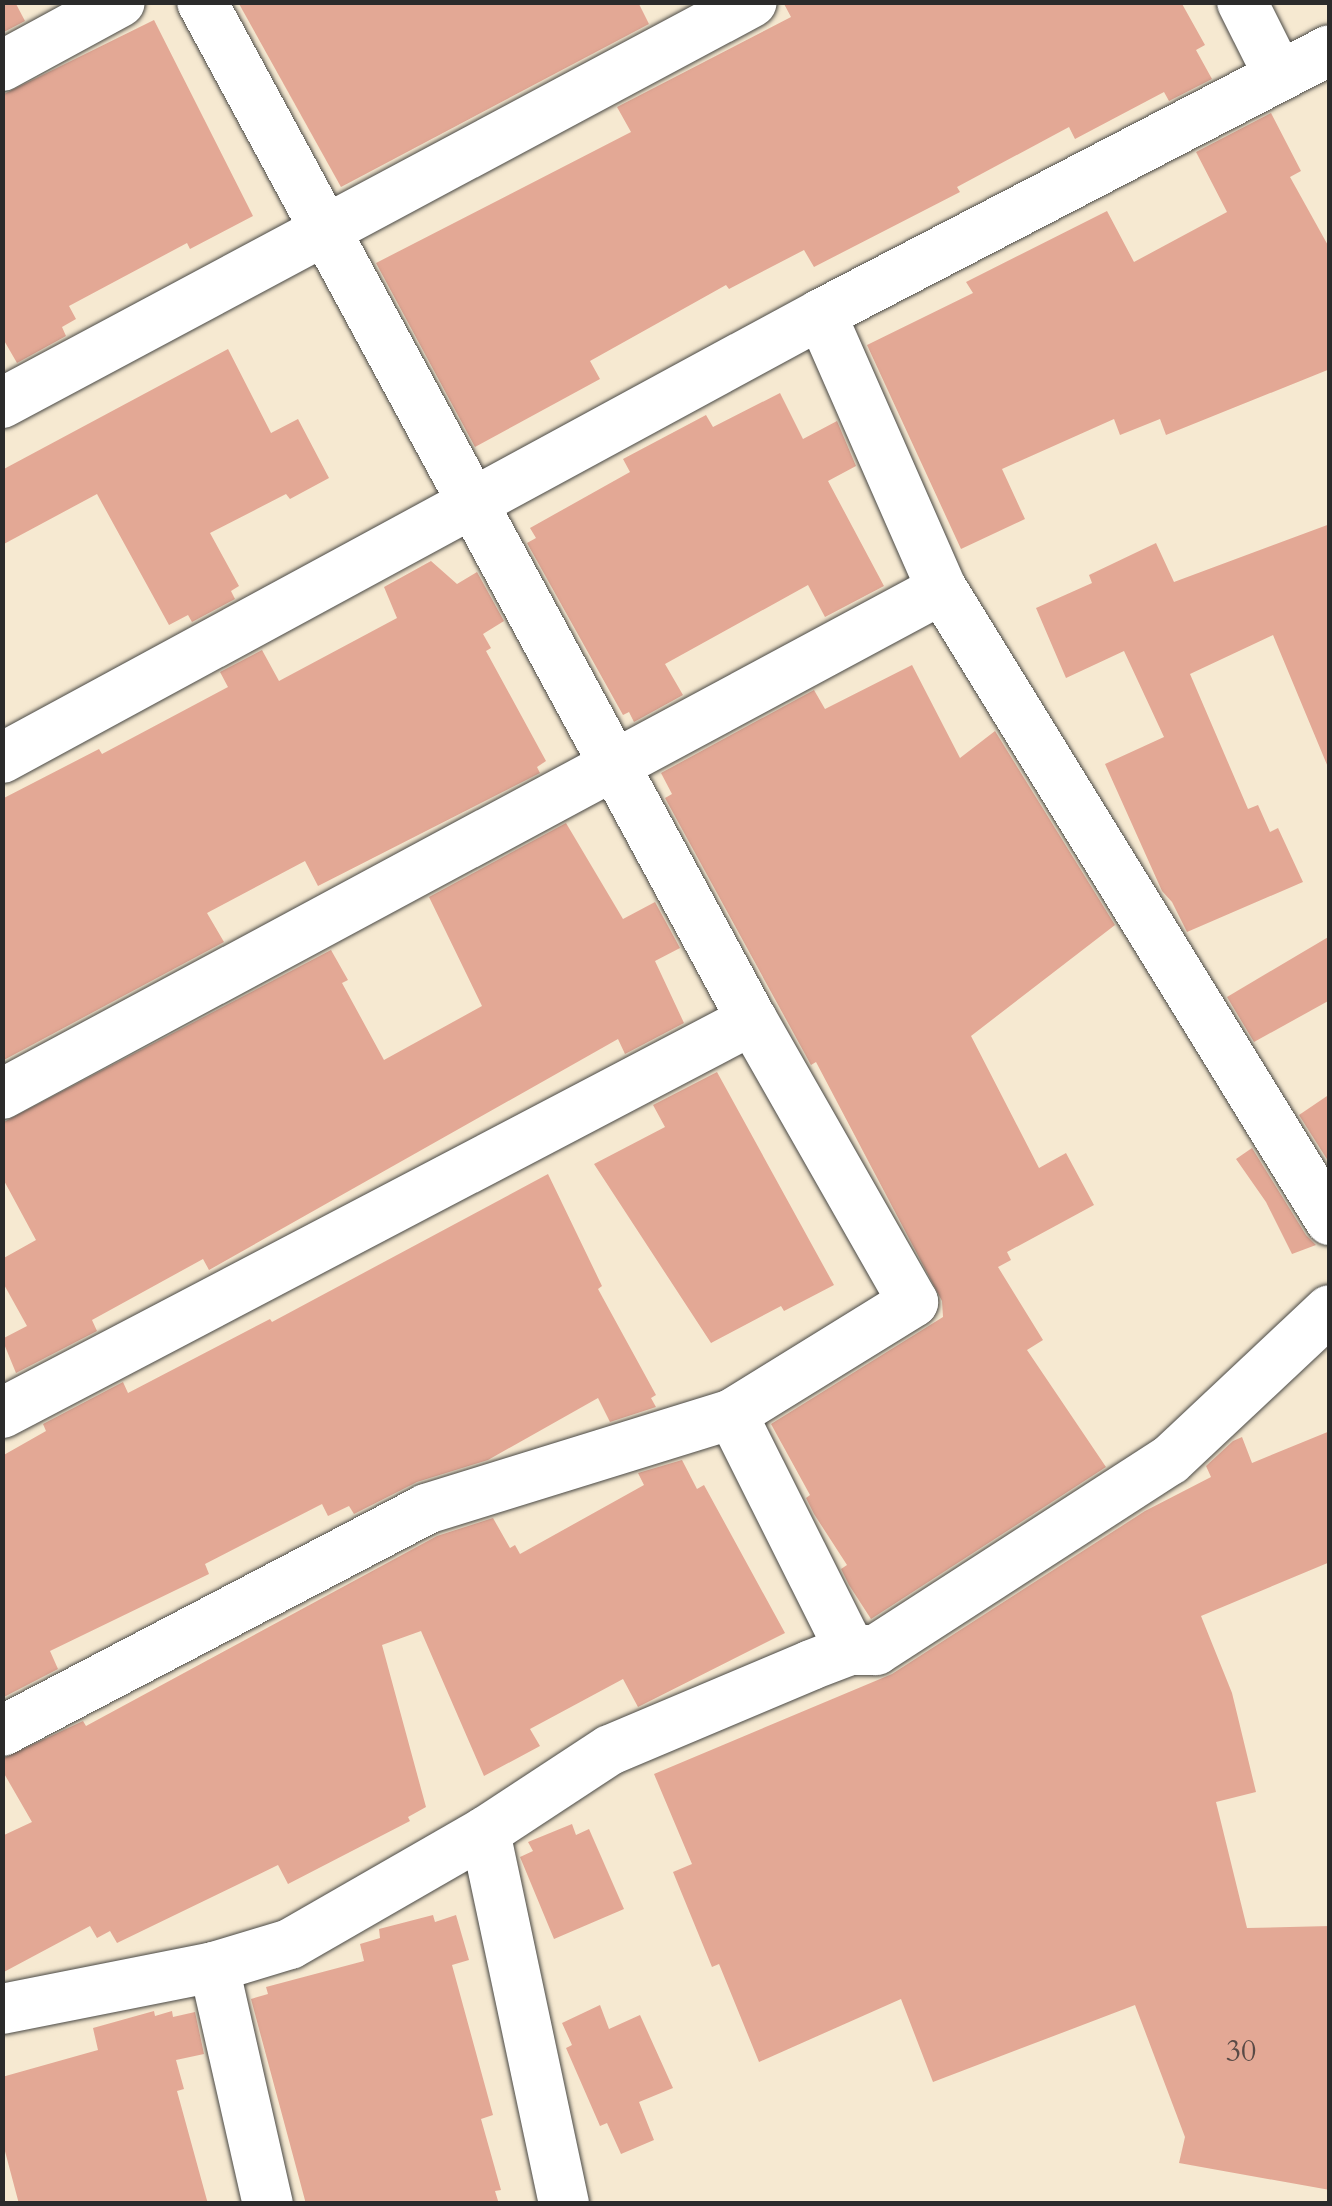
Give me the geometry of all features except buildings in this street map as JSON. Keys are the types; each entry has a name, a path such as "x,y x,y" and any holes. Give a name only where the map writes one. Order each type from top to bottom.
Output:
{"street":[{"path":"2,66 120,2"},
{"path":"2,1731 426,1509 732,1414 913,1302 752,1020 202,2"},
{"path":"2,404 752,2"},
{"path":"1242,2 1279,76"},
{"path":"2,758 821,314 1330,50"},
{"path":"821,314 942,589 1330,1220"},
{"path":"2,1094 942,589"},
{"path":"2,1413 752,1020"},
{"path":"2,2010 214,1967 290,1944 485,1832 610,1750 850,1650 876,1650 1170,1460 1329,1313"},
{"path":"732,1414 850,1650"},
{"path":"485,1832 564,2204"},
{"path":"214,1967 268,2204"}]}
